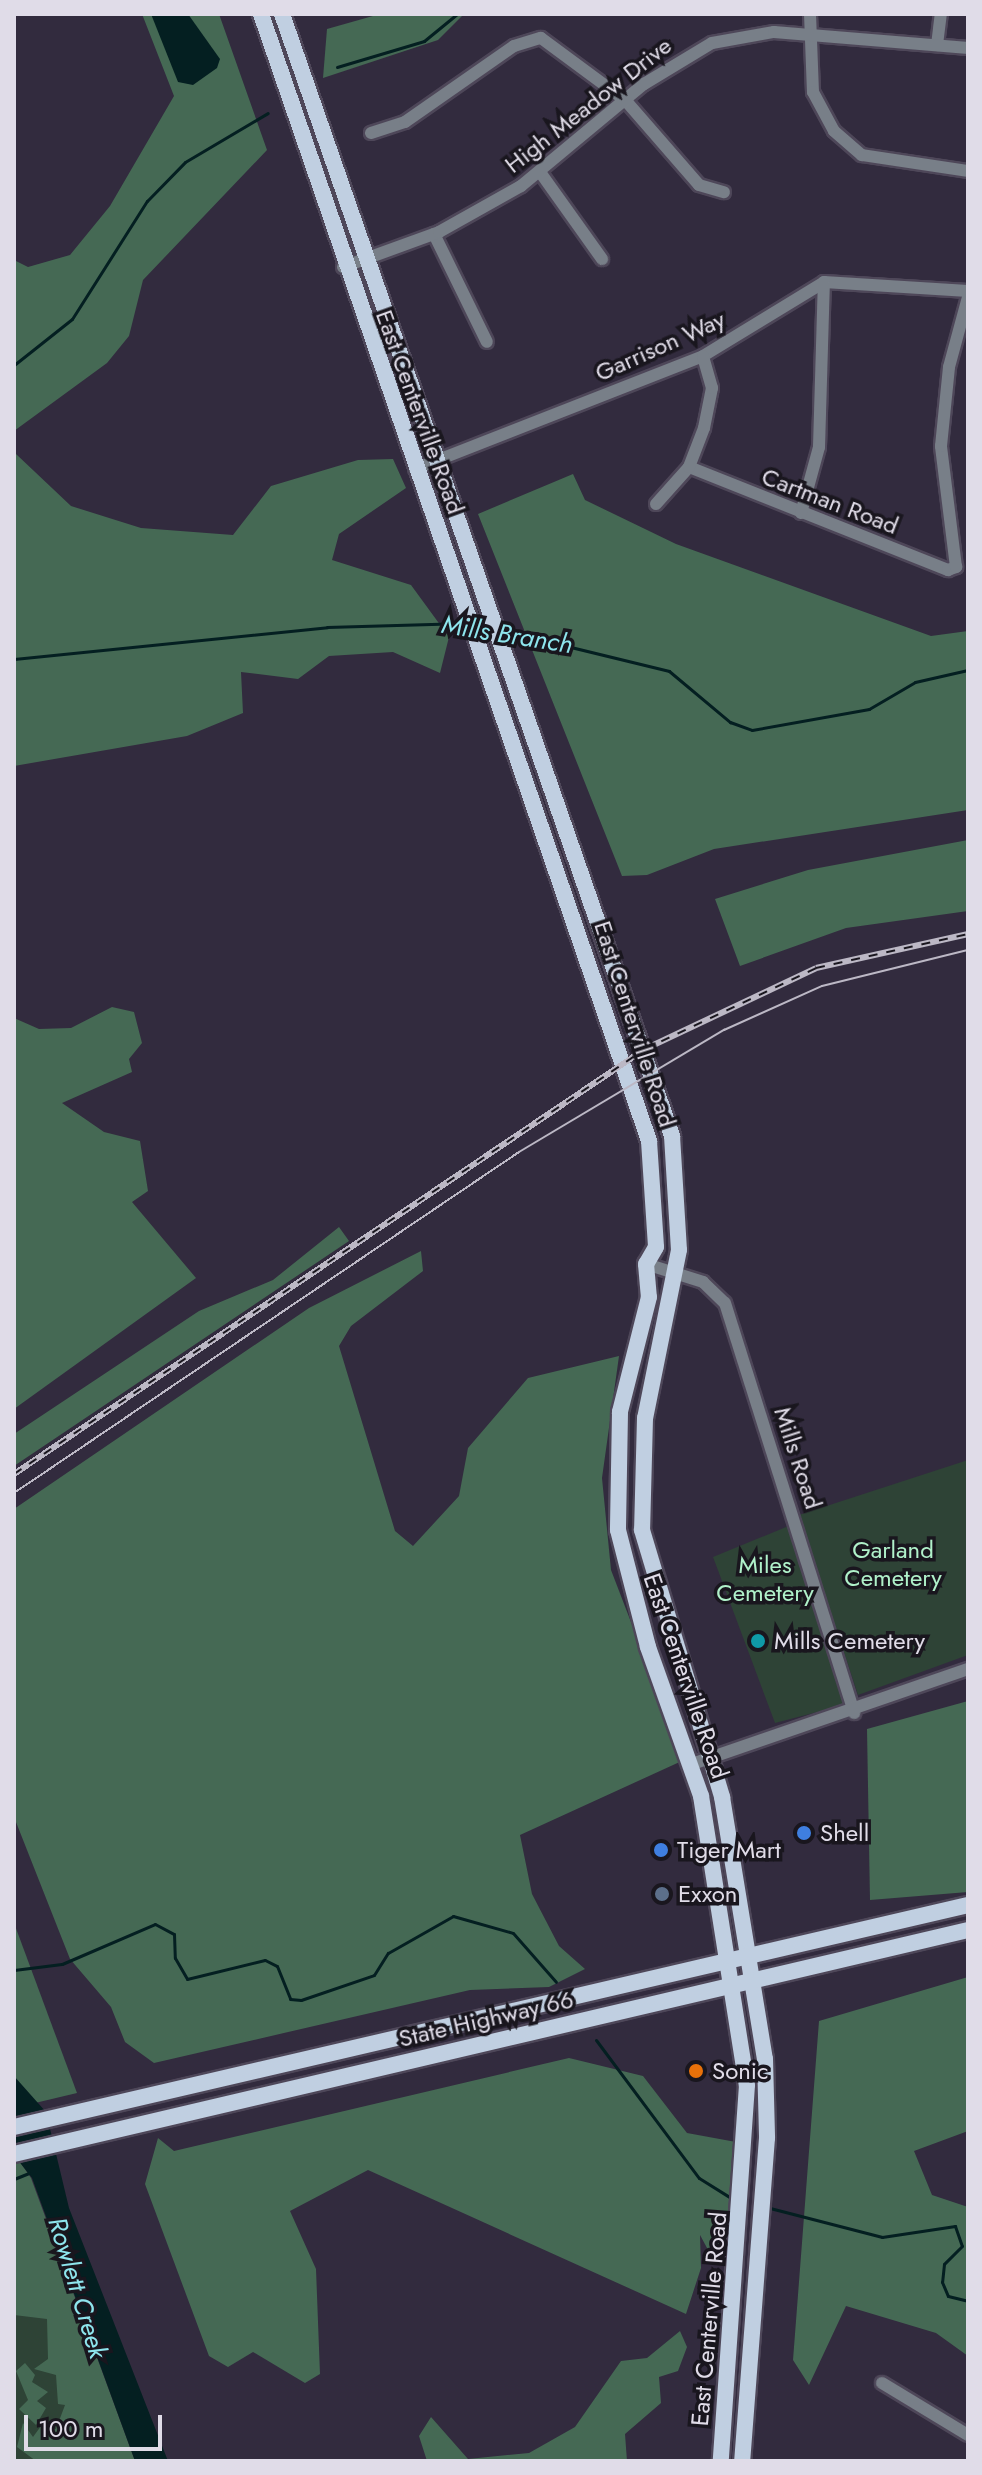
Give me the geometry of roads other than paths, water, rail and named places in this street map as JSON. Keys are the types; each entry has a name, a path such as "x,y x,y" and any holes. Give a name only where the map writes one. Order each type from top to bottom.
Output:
{"main road":[{"name":"East Centerville Road","path":"261,14 343,267 637,1097 653,1170 656,1247 646,1264 649,1297 620,1412 618,1530 648,1647 692,1764 747,2085 748,2137 721,2461"},
{"name":"East Centerville Road","path":"282,14 467,555 609,944 675,1160 676,1274 645,1418 642,1530 710,1758 765,2059 767,2138 742,2461"},
{"path":"526,780 547,772"},
{"path":"587,952 609,944"},
{"path":"653,1170 675,1160"},
{"name":"State Highway 66","path":"14,2127 968,1905"},
{"name":"State Highway 66","path":"14,2154 968,1930"}],"street":[{"path":"810,14 813,92 834,131 862,155 968,171"},
{"path":"937,45 941,14"},
{"name":"High Meadow Drive","path":"343,267 434,234 540,172 626,101 712,43 754,33 809,34 968,48"},
{"path":"371,133 417,115 528,38 583,64 626,101 699,185 724,192"},
{"path":"540,172 602,259"},
{"path":"434,234 487,342"},
{"path":"801,513 819,447 824,282 968,294"},
{"name":"Garrison Way","path":"415,469 703,356 824,282"},
{"name":"Cartman Road","path":"689,467 948,570 956,567 941,446 949,367 968,294"},
{"path":"656,504 689,467 712,388 703,356"},
{"name":"Mills Road","path":"646,1264 703,1282 725,1303 854,1713"},
{"path":"692,1764 854,1713 968,1669"},
{"path":"882,2383 968,2435"}],"water":[{"path":"151,14 188,14 220,59 217,68 193,85 178,82"},
{"name":"Rowlett Creek","path":"14,2076 46,2112 69,2208 168,2461 135,2461 32,2178 14,2155"}],"waterway":[{"path":"337,67 424,41 457,14"},
{"path":"14,365 72,319 147,201 185,162 268,113"},
{"name":"Mills Branch","path":"14,659 327,627 466,623"},
{"name":"Mills Branch","path":"505,631 669,671 730,722 752,730 869,709 915,682 968,670"},
{"path":"14,1970 62,1964 155,1924 174,1934 175,1958 187,1979 265,1960 277,1966 290,1999 301,2000 374,1975 388,1953 453,1916 513,1933 556,1982"},
{"path":"596,2040 699,2178 731,2198"},
{"path":"14,2179 29,2173"},
{"path":"766,2207 882,2237 955,2226 962,2246 944,2264 942,2282 948,2296 968,2301"}],"tram line":[{"path":"14,1493 519,1152 724,1030 822,986 968,950"}],"railway":[{"path":"14,1474 645,1049 816,968 968,934"}],"place":[{"name":"Mills Cemetery","path":"758,1641"},
{"name":"Shell","path":"804,1833"},
{"name":"Tiger Mart","path":"661,1850"},
{"name":"Exxon","path":"662,1894"},
{"name":"Sonic","path":"696,2071"}],"park label":[{"name":"Garland Cemetery","path":"893,1564"},
{"name":"Miles Cemetery","path":"765,1579"}]}
